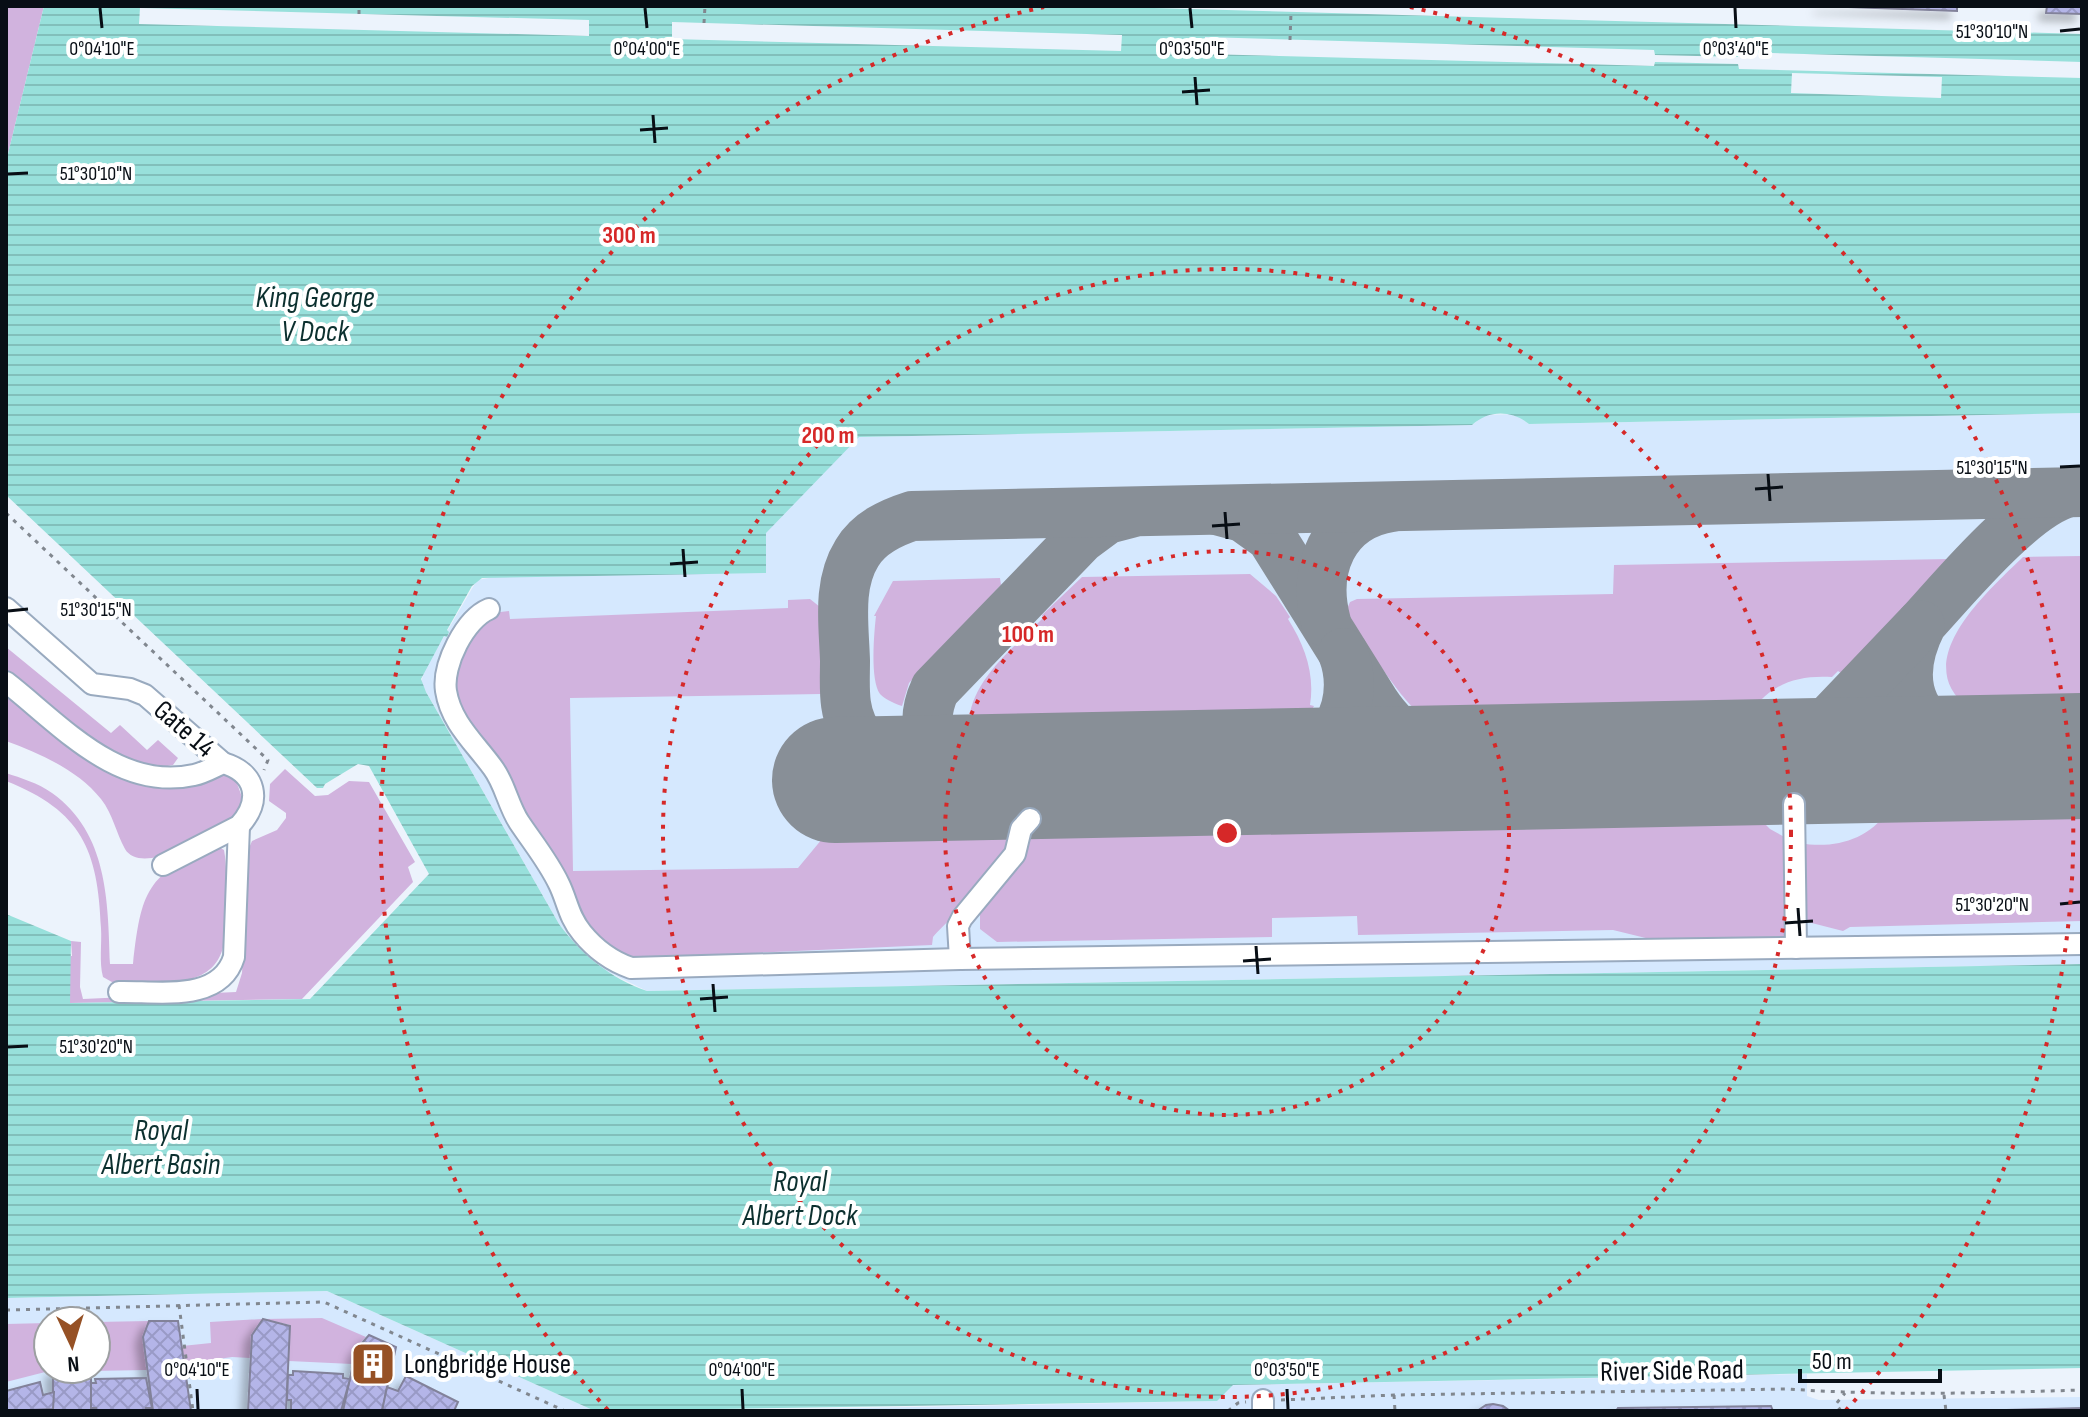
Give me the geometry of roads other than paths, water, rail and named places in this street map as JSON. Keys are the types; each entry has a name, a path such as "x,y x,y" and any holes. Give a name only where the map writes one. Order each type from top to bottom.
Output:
{"lane":[{"name":"Gate 14","path":"6,608 92,684 130,689 145,695 223,763 235,766 243,773 254,791 252,809 239,826"},
{"path":"489,609 471,623 451,655 445,679 448,700 465,735 503,782 520,823 537,845 561,888 573,921 605,955 631,968 960,959 2082,944"},
{"path":"6,682 97,756 122,767 155,776 178,777 196,775 223,763"},
{"path":"1794,804 1796,948"},
{"path":"960,959 958,926 1015,854 1021,829 1030,819"},
{"path":"119,992 209,987 230,972 234,957 239,826 163,865"}],"water":[{"path":"44,6 1082,6 2082,34 2082,413 1529,424 1508,414 1493,414 1472,425 859,437 766,533 766,573 482,578 472,586 447,630 447,637 444,636 421,679 559,924 577,946 598,964 647,991 2082,964 2082,1368 1233,1385 1217,1401 595,1411 327,1291 6,1298 6,914 71,941 70,1003 310,999 429,874 369,766 358,764 323,788 317,788 6,495 6,162"}],"place":[{"name":"Longbridge House","path":"373,1364"}],"water label":[{"name":"King George V Dock","path":"315,315"},
{"name":"Royal Albert Basin","path":"161,1148"},
{"name":"Royal Albert Dock","path":"800,1199"}]}
